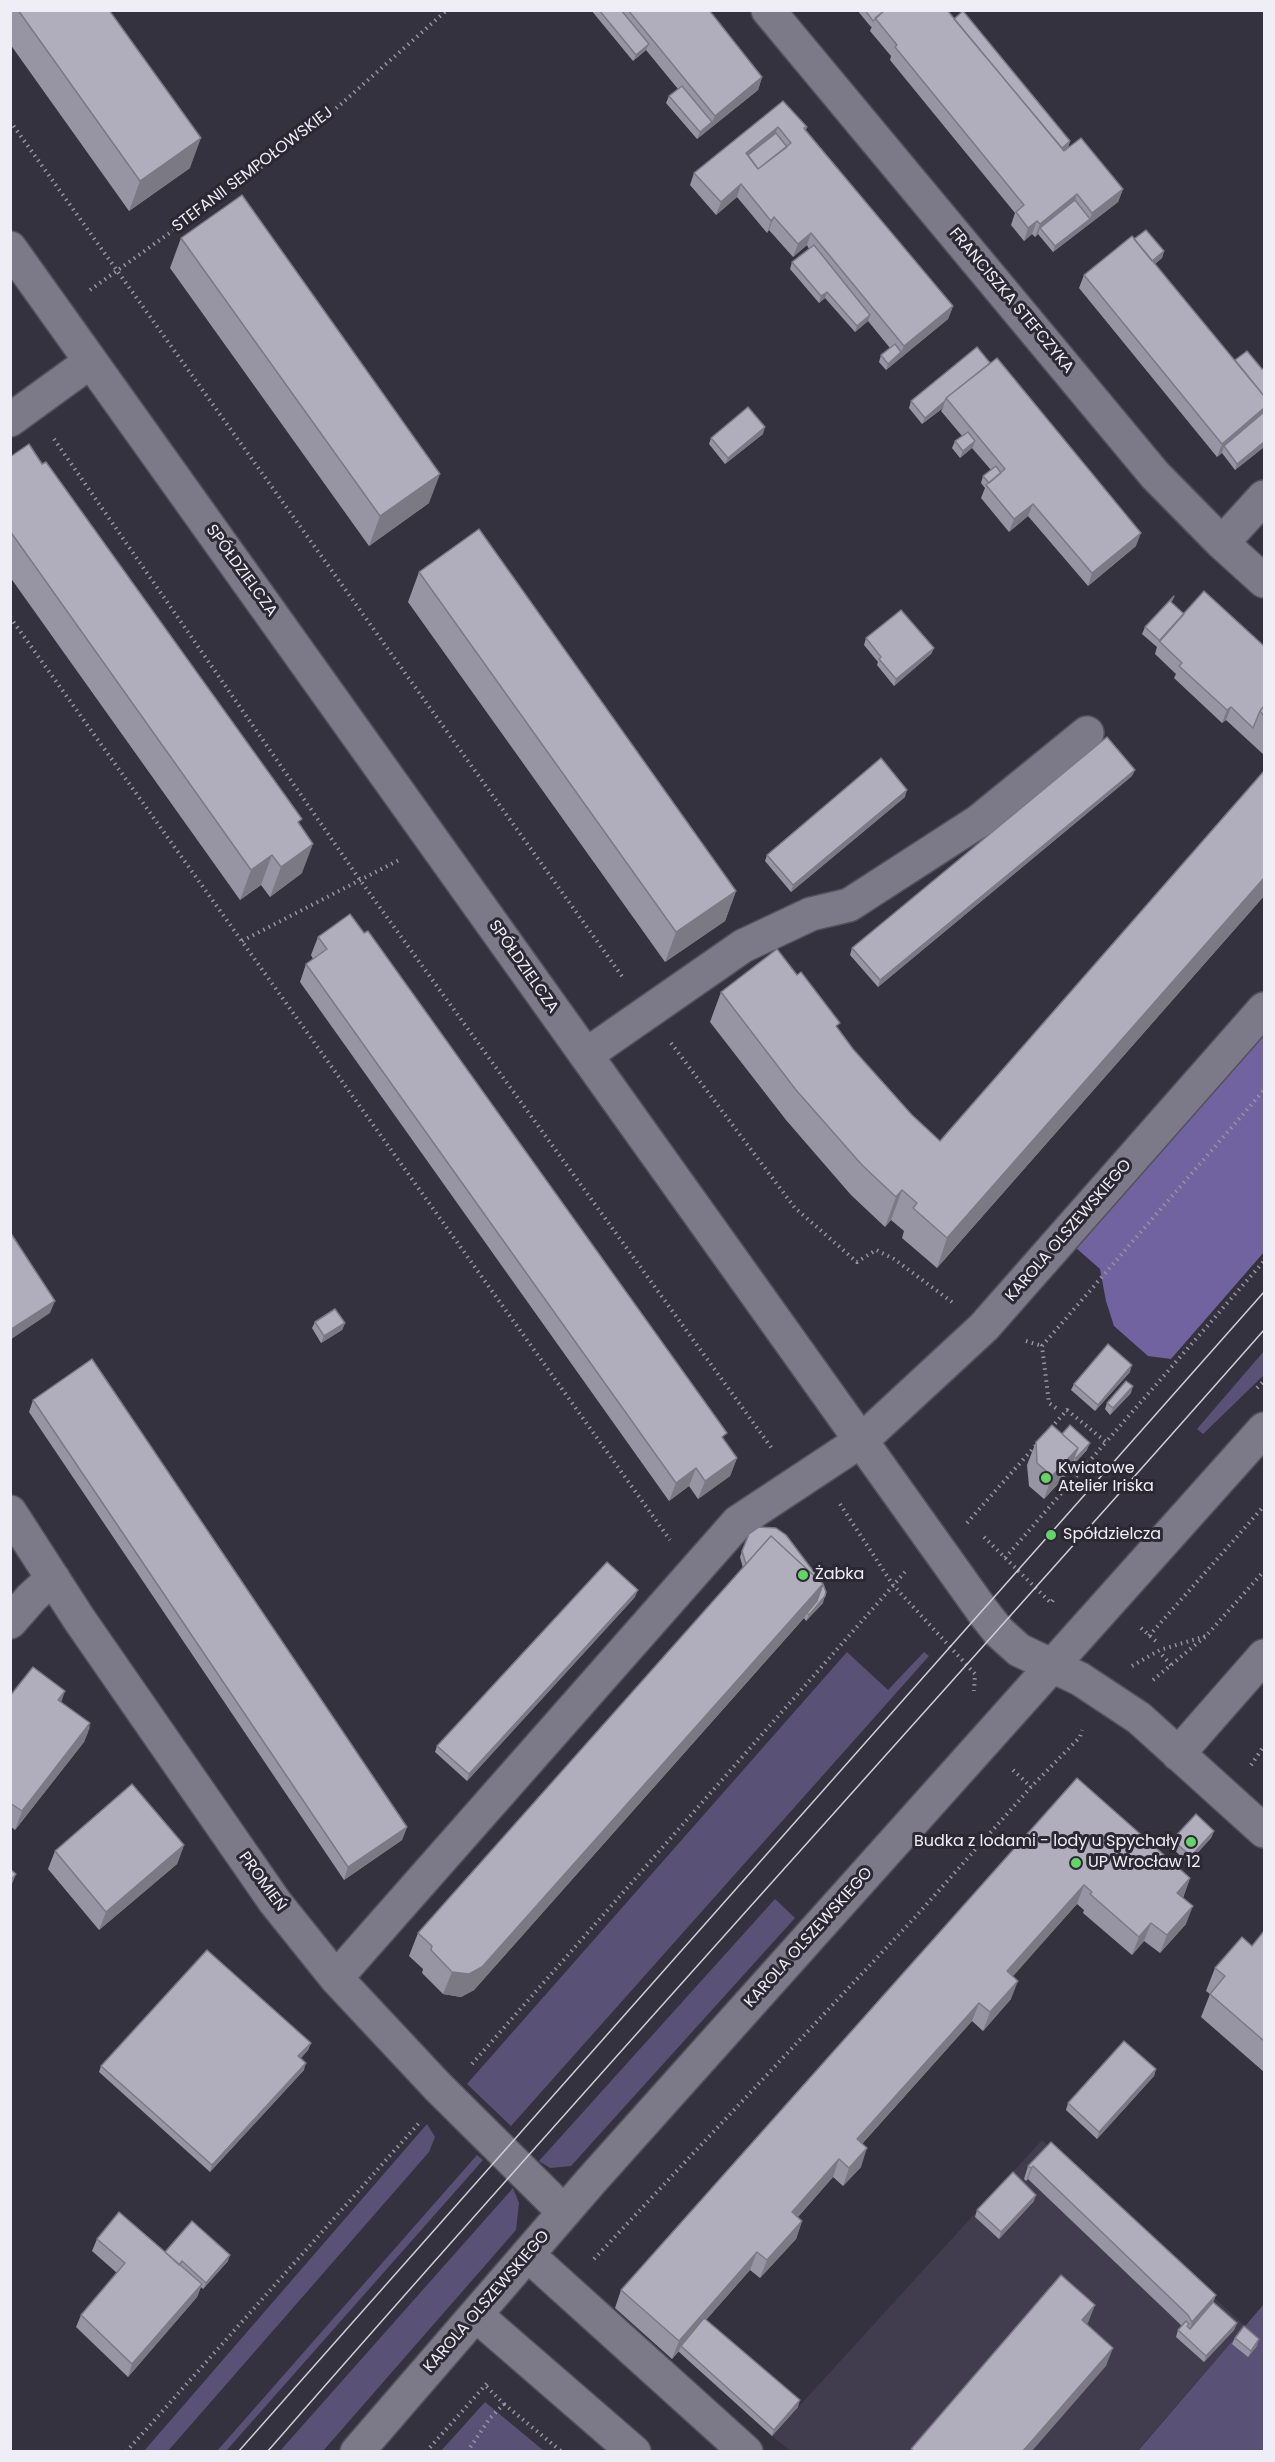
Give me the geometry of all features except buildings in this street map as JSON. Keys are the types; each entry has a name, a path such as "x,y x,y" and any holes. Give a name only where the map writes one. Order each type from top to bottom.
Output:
{"street":[{"name":"FRANCISZKA STEFCZYKA","path":"768,10 1155,475 1222,543 1264,581"},
{"name":"SPÓŁDZIELCZA","path":"10,248 999,1632 1018,1650 1053,1665 1126,1708 1264,1832"},
{"path":"21,412 90,362"},
{"path":"1222,543 1264,497"},
{"path":"586,1055 743,946 811,914 849,905 979,821 1087,733"},
{"name":"KAROLA OLSZEWSKIEGO","path":"336,1978 738,1522 862,1440 984,1327 1264,1009"},
{"name":"KAROLA OLSZEWSKIEGO","path":"357,2451 564,2211 1264,1429"},
{"name":"PROMIEŃ","path":"10,1512 79,1619 275,1902 336,1978 438,2087 564,2211"},
{"path":"10,1622 53,1578"},
{"path":"1179,1754 1264,1656"},
{"path":"528,2255 746,2451"},
{"path":"476,2315 634,2451"}],"path":[{"name":"STEFANII SEMPOŁOWSKIEJ","path":"89,291 306,135 447,10"},
{"path":"10,121 625,980"},
{"path":"21,412 797,1482 842,1504 892,1585 975,1674 974,1697"},
{"path":"10,617 693,1573"},
{"path":"242,941 434,842"},
{"path":"668,1040 795,1208 857,1262 876,1250 894,1259 984,1327"},
{"path":"1056,1408 1049,1402 1042,1346 1264,1090"},
{"path":"1005,1558 1264,1261"},
{"path":"1256,1389 1264,1381"},
{"path":"1044,1436 1067,1410 1106,1442"},
{"path":"963,1527 1036,1444"},
{"path":"1149,1636 1264,1506"},
{"path":"968,1522 975,1529"},
{"path":"983,1537 1051,1603 1058,1595"},
{"path":"469,2068 892,1585 913,1564"},
{"path":"1146,1686 1206,1636 1264,1571"},
{"path":"1137,1624 1158,1643"},
{"path":"1131,1667 1160,1650 1206,1636"},
{"path":"1162,1655 1171,1665"},
{"path":"565,2289 633,2220 918,1914 1031,1787 1080,1737"},
{"path":"1252,1761 1264,1746"},
{"path":"1009,1767 1031,1787"},
{"path":"126,2451 421,2121"},
{"path":"426,2451 485,2385 504,2404 562,2451"},
{"path":"468,2451 490,2418 504,2404"}],"shaded area":[{"path":"1264,1033 1264,1252 1171,1359 1148,1356 1114,1326 1106,1301 1100,1269 1076,1248"},
{"path":"1264,1351 1264,1375 1203,1434 1197,1429"},
{"path":"847,1652 888,1690 924,1652 929,1656 511,2126 467,2084"},
{"path":"775,1899 795,1918 571,2166 550,2168 539,2161"},
{"path":"427,2124 435,2137 429,2152 168,2451 144,2451"},
{"path":"1042,2140 1245,2326 1137,2451 792,2452 772,2436"},
{"path":"477,2155 483,2160 226,2451 217,2451"},
{"path":"513,2188 519,2203 516,2230 323,2451 280,2451"},
{"path":"1264,2304 1264,2451 1137,2452"},
{"path":"485,2402 544,2451 441,2451"}],"tram line":[{"path":"238,2452 1264,1292"},
{"path":"267,2452 515,2170 1264,1330"}],"place":[{"name":"Kwiatowe Atelier Iriska","path":"1046,1478"},
{"name":"Spółdzielcza","path":"1051,1535"},
{"name":"Żabka","path":"803,1575"},
{"name":"Budka z lodami - lody u Spychały","path":"1191,1842"},
{"name":"UP Wrocław 12","path":"1076,1863"}]}
